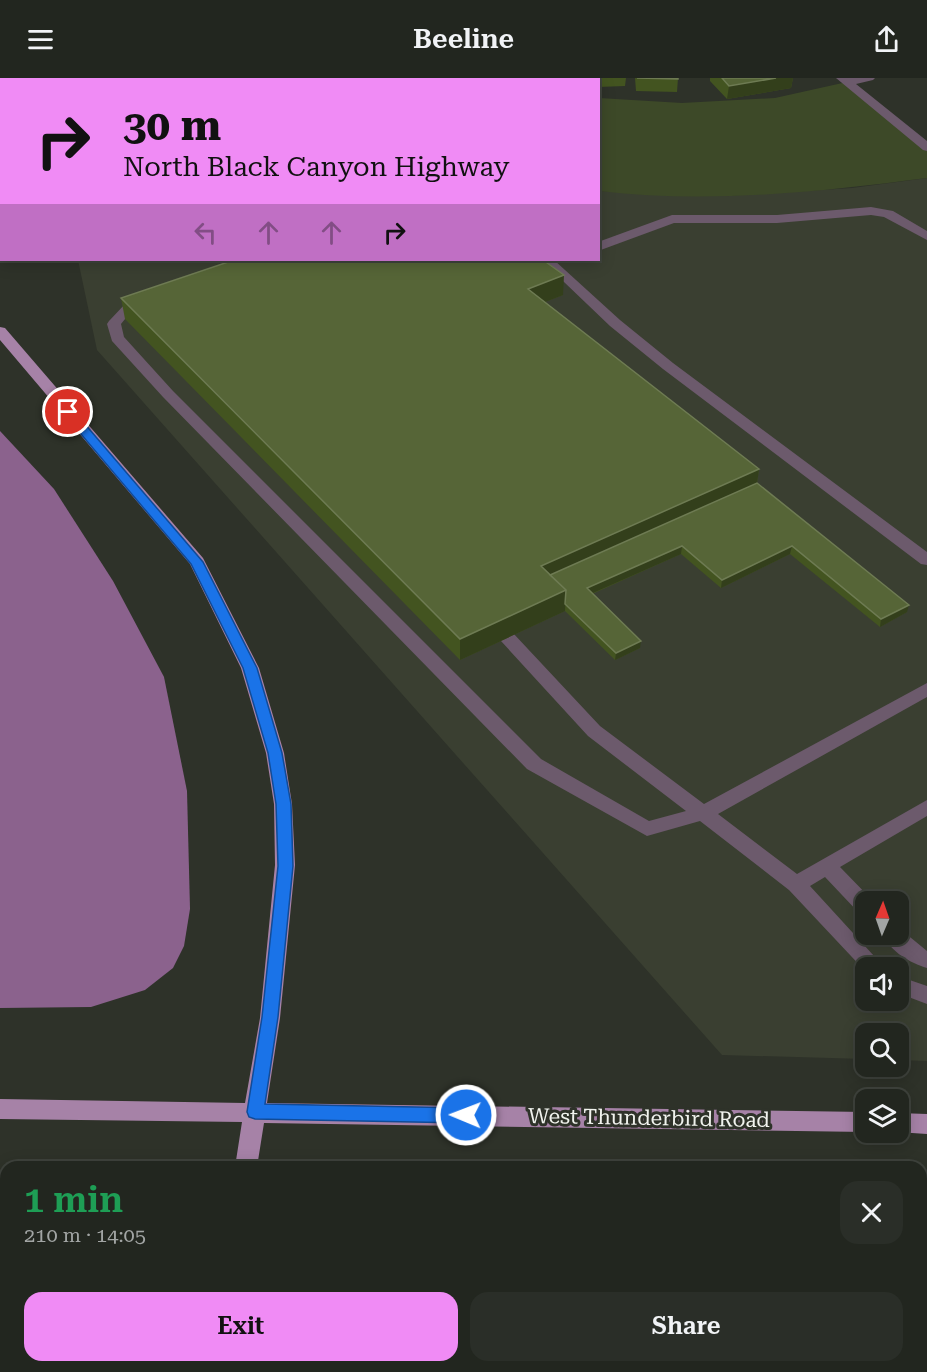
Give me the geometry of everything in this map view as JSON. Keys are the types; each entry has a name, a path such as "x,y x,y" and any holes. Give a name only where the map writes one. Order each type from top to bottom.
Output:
{"main road":[{"path":"0,331 197,562 250,668 275,753 284,804 285,866 270,1017 247,1161"},
{"name":"West Thunderbird Road","path":"0,1109 855,1122"},
{"path":"909,1123 927,1124"}],"street":[{"path":"845,80 868,78"},
{"path":"845,80 927,147"},
{"path":"600,246 672,219 777,219 871,211 888,214 927,236"},
{"path":"554,261 615,323 668,366 927,560"},
{"path":"154,296 133,303 121,313 114,324 117,338 168,394 534,764 647,829 704,813 927,689"},
{"path":"507,637 594,731 796,884 865,957"},
{"path":"796,884 927,807"},
{"path":"827,866 855,896"},
{"path":"904,945 916,956 927,960"},
{"path":"909,988 927,995"}],"shaded area":[{"path":"927,178 927,1061 909,1060 909,1023 855,1023 855,1059 722,1055 97,350 78,261 600,261 600,191 724,196 852,188"},
{"path":"0,431 54,489 113,581 164,677 187,791 190,909 184,946 173,968 145,990 91,1007 0,1008"}],"green space":[{"path":"847,82 927,147 927,178 763,195 681,196 600,191 600,98 682,103 775,98"}],"building":[{"path":"722,78 776,78 729,86"},
{"path":"231,261 544,261 564,275 528,289 759,469 541,566 566,590 460,639 121,298"},
{"path":"757,483 909,605 881,619 792,546 722,580 682,546 587,588 641,641 616,653 565,604 566,590 550,575"}],"route":[{"path":"68,412 197,562 250,668 275,753 284,804 285,866 270,1017 255,1112 466,1115"}]}
